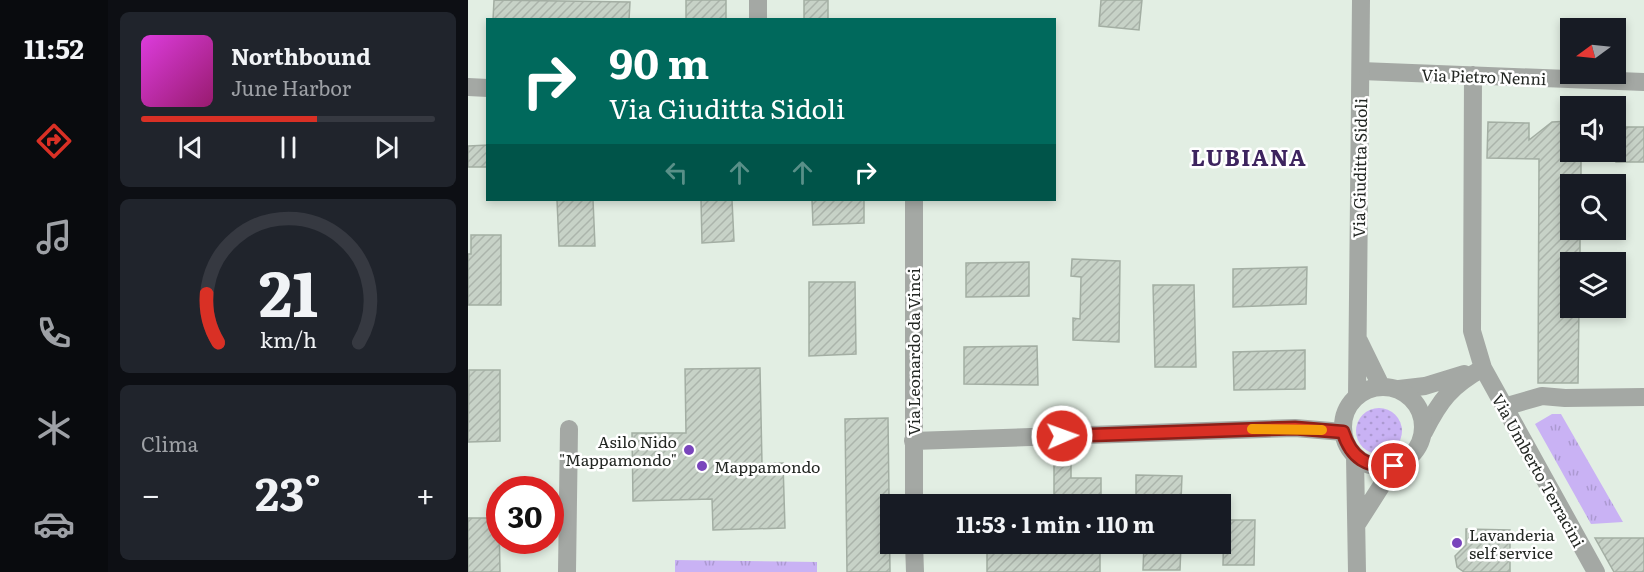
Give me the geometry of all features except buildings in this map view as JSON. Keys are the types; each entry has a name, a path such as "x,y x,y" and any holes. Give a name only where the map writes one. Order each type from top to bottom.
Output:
{"street":[{"path":"758,0 758,18"},
{"name":"Via Giuditta Sidoli","path":"1343,432 1343,419 1357,396 1361,0"},
{"name":"Via Pietro Nenni","path":"1361,71 1644,82"},
{"path":"1473,75 1472,331 1483,368"},
{"path":"468,87 486,88"},
{"name":"Via Leonardo da Vinci","path":"914,201 914,494"},
{"name":"Via Giuditta Sidoli","path":"1357,336 1381,386"},
{"path":"1357,396 1368,389 1381,386 1399,389 1425,386 1483,368"},
{"path":"1357,524 1394,466 1414,453 1446,395 1459,382 1483,368"},
{"name":"Via Umberto Terracini","path":"1483,368 1596,572"},
{"path":"1399,389 1415,402 1421,411 1424,432"},
{"path":"1504,407 1542,396 1644,397"},
{"path":"913,441 1295,428 1343,432 1347,445 1355,456 1367,464 1380,467 1394,466"},
{"path":"567,572 569,429"},
{"path":"1355,456 1357,572"},
{"path":"914,554 915,572"}],"green space":[{"path":"1379,408 1388,409 1396,414 1401,422 1401,440 1396,448 1388,453 1379,454 1370,453 1362,448 1357,440 1356,431 1357,422 1362,414 1370,409"},
{"path":"1552,414 1561,414 1623,522 1591,524 1535,424"},
{"path":"675,560 817,562 817,572 675,572"}],"slow traffic":[{"path":"1252,429 1322,430"}],"place":[{"name":"Asilo Nido \"Mappamondo\"","path":"689,450"},
{"name":"Mappamondo","path":"702,466"},
{"name":"Lavanderia self service","path":"1457,543"}],"district":[{"name":"LUBIANA","path":"1249,156"}],"route":[{"path":"1062,436 1295,428 1330,430 1343,432 1347,445 1355,456 1367,464 1380,467 1394,466"}]}
